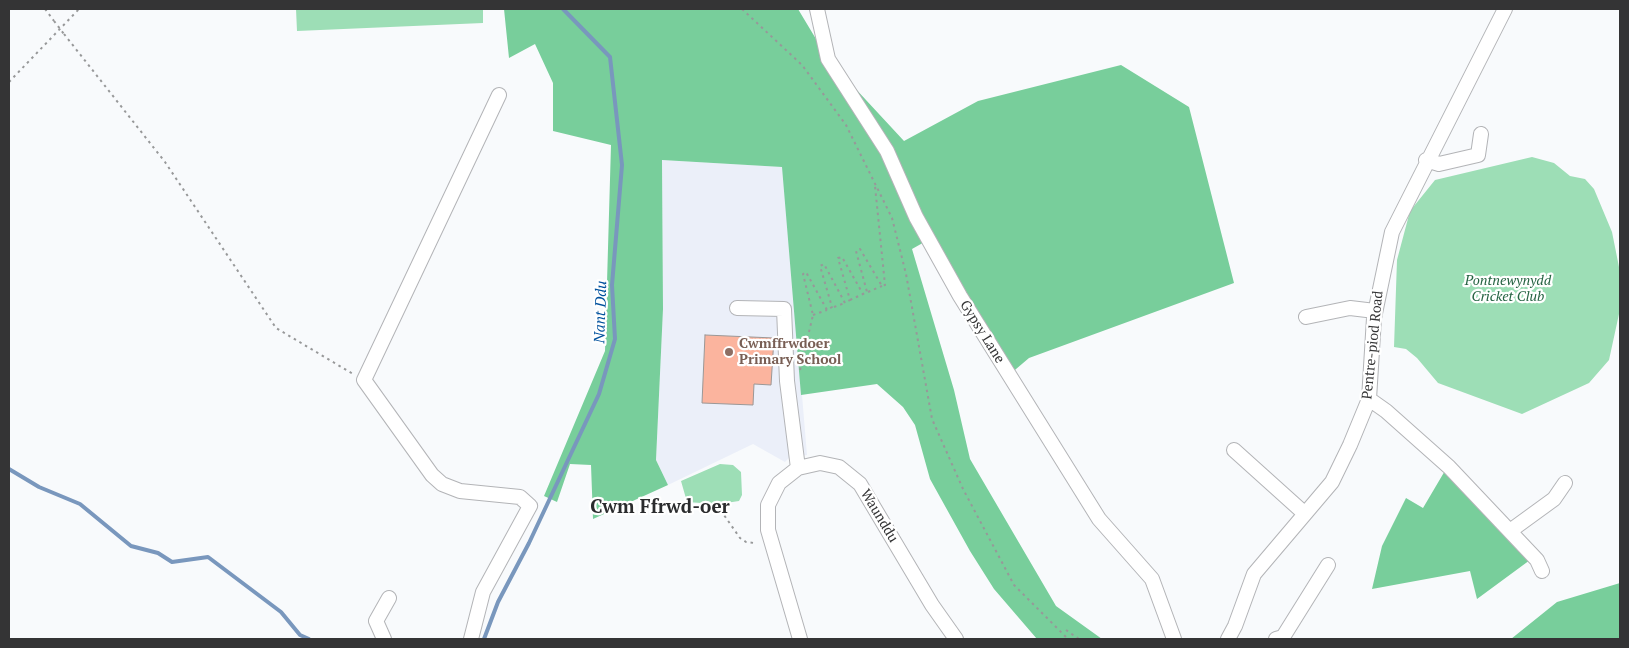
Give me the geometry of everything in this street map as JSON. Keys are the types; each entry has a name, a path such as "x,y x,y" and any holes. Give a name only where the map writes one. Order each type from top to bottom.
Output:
{"street":[{"name":"Gypsy Lane","path":"817,9 828,58 887,152 916,217 960,296 1100,519 1152,579 1174,639"},
{"name":"Pentre-piod Road","path":"1228,639 1235,626 1254,574 1332,482 1369,399 1375,311 1392,232 1426,160 1505,9"},
{"path":"471,639 483,592 530,506 520,497 460,491 442,484 432,475 364,380 499,94"},
{"path":"1426,160 1439,164 1478,155 1481,134"},
{"path":"737,308 784,309 787,381 798,468"},
{"path":"1306,317 1350,308 1375,311"},
{"path":"1369,399 1386,411 1449,467 1537,560 1542,571"},
{"path":"1234,450 1304,514"},
{"name":"Waunddu","path":"800,639 768,530 768,505 779,483 798,468 820,462 839,467 860,484 932,605 956,639"},
{"path":"1510,531 1554,499 1565,483"},
{"path":"1276,639 1283,637 1328,565"},
{"path":"384,639 376,621 389,598"}],"path":[{"path":"44,9 166,162 276,328 364,380"},
{"path":"9,82 79,9"},
{"path":"742,9 802,65 846,125 892,218 906,274 932,419 963,489 1014,585 1068,639"},
{"path":"813,315 885,285 874,192 875,184"},
{"path":"867,292 856,251 860,249 882,286"},
{"path":"850,300 838,258 842,257 864,294"},
{"path":"832,308 820,266 824,264 845,302"},
{"path":"799,375 813,315 803,274 806,272 827,310"},
{"path":"717,505 740,538 754,543"},
{"path":"1066,630 1079,639"}],"shaded area":[{"name":"Cwmffrwdoer Primary School","path":"662,160 783,167 807,455 789,458 785,462 753,444 668,485 656,460 663,309"}],"green space":[{"path":"296,9 483,9 483,23 297,31"},
{"path":"504,9 798,9 828,59 904,141 978,101 1121,65 1189,107 1234,283 1029,358 1009,375 928,240 912,249 954,390 970,459 1056,606 1102,639 1037,639 994,589 970,551 930,479 915,425 903,407 877,384 801,395 782,167 662,160 663,309 656,460 668,485 593,519 591,465 570,464 557,502 544,496 605,351 611,145 553,131 553,83 535,44 509,58"},
{"name":"Pontnewynydd Cricket Club","path":"1532,157 1554,163 1570,176 1585,179 1594,189 1612,232 1620,272 1619,314 1609,360 1589,383 1522,414 1438,383 1417,358 1406,349 1394,347 1397,260 1410,211 1435,180"},
{"path":"720,464 733,465 741,472 742,495 739,501 706,506 701,503 687,502 681,481"},
{"path":"1446,469 1530,560 1477,599 1470,571 1372,589 1382,546 1406,498 1423,508"},
{"path":"1620,583 1620,639 1511,639 1557,602"}],"building":[{"path":"705,335 774,338 771,385 754,384 753,405 702,403"}],"waterway":[{"name":"Nant Ddu","path":"484,639 498,602 529,543 599,394 615,339 612,285 622,165 610,57 563,9"},
{"path":"9,469 39,487 80,504 131,546 158,553 172,562 208,557 281,612 300,635 309,639"}],"place":[{"name":"Cwmffrwdoer Primary School","path":"729,352"}],"district":[{"name":"Cwm Ffrwd-oer","path":"660,508"}]}
